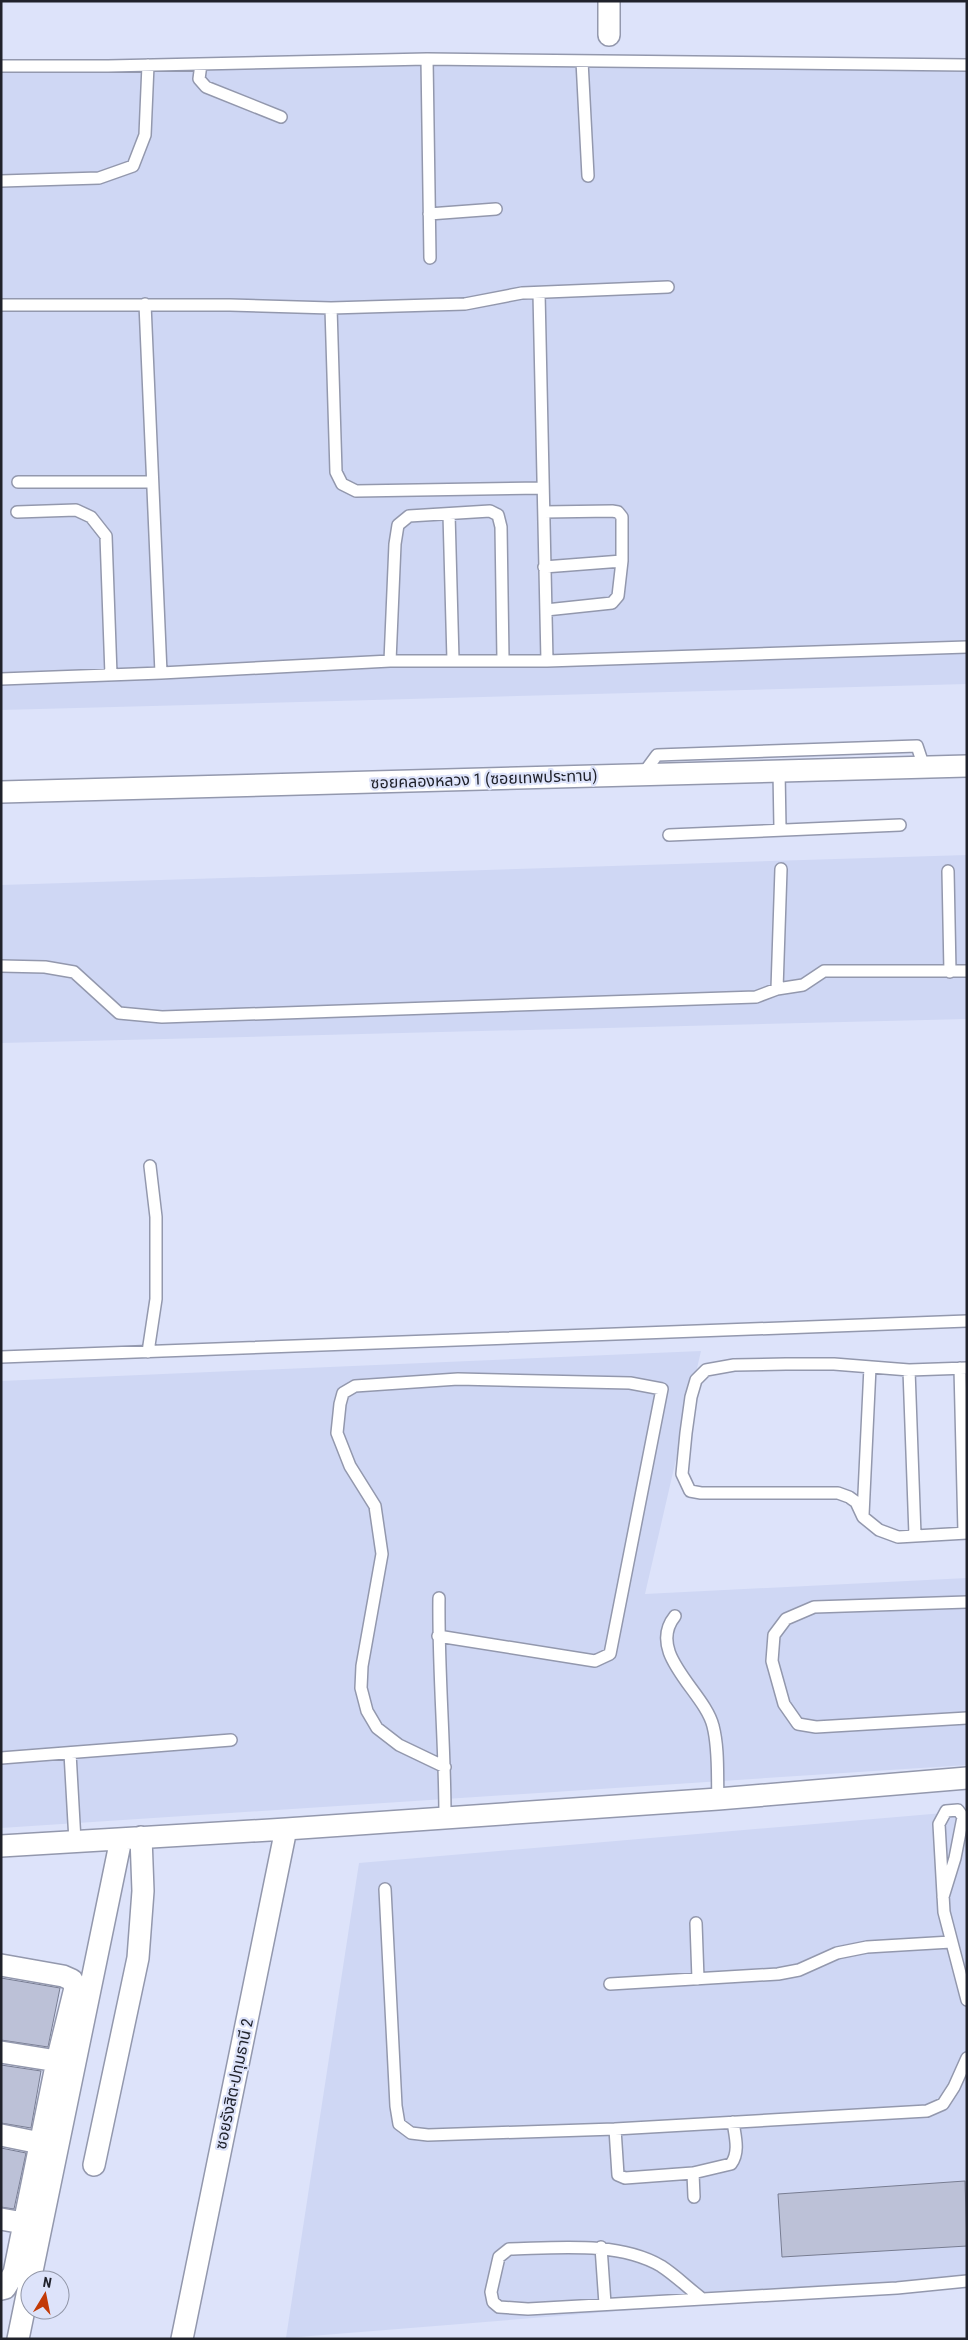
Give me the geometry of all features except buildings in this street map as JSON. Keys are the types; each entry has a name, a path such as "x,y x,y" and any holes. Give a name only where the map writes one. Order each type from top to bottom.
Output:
{"street":[{"path":"609,35 610,1"},
{"name":"ซอยคลองหลวง 1 (ซอยเทพประทาน)","path":"1,792 967,766"},
{"path":"1,1846 286,1829 718,1799 967,1778"},
{"name":"ซอยรังสิต-ปทุมธานี 2","path":"182,2339 286,1829"},
{"path":"94,2166 138,1958 144,1891 131,1838"},
{"path":"18,2339 131,1838"},
{"path":"1,1965 72,1980 75,1988 57,2061 14,2273 11,2282 1,2289"},
{"path":"1,2052 57,2061"},
{"path":"1,2135 40,2143"},
{"path":"1,2219 23,2223"}],"lane":[{"path":"427,59 430,258"},
{"path":"1,66 427,59 967,65"},
{"path":"582,61 588,176"},
{"path":"201,64 199,79 206,87 281,118"},
{"path":"1,181 100,178 133,166 145,135 148,65"},
{"path":"429,214 496,209"},
{"path":"1,305 145,304 331,308 465,304 522,293 668,287"},
{"path":"539,293 547,661"},
{"path":"145,304 161,673"},
{"path":"331,308 336,472 342,484 356,490 542,488"},
{"path":"18,482 152,482"},
{"path":"17,512 76,510 91,517 106,536 111,675"},
{"path":"390,661 395,544 398,525 408,516 490,511 498,515 501,527 503,660"},
{"path":"544,512 612,511 618,512 622,517 622,561 618,596 612,603 546,610"},
{"path":"449,514 453,660"},
{"path":"544,567 622,561"},
{"path":"1,679 390,661 547,661 967,647"},
{"path":"643,774 657,755 917,746 924,767"},
{"path":"779,771 780,828"},
{"path":"669,835 780,828 900,824"},
{"path":"777,989 781,869"},
{"path":"948,871 950,972"},
{"path":"1,966 45,968 74,972 119,1013 162,1017 756,997 777,989 803,985 824,971 967,971"},
{"path":"148,1352 156,1298 156,1217 150,1166"},
{"path":"1,1357 967,1321"},
{"path":"786,1364 834,1364 870,1367 909,1370 964,1368 966,1533 898,1537 879,1530 863,1517 856,1502 838,1493 700,1493 690,1491 682,1474 692,1397 696,1380 706,1370 734,1366 786,1364"},
{"path":"863,1517 870,1367"},
{"path":"909,1370 915,1535"},
{"path":"438,1636 595,1661 610,1654 662,1389 630,1383 458,1379 355,1386 344,1393 340,1404 338,1433 350,1466 375,1506 382,1554 362,1666 360,1688 367,1711 377,1728 399,1745 445,1767"},
{"path":"439,1598 438,1636 445,1767 445,1817"},
{"path":"967,1602 814,1607 786,1619 774,1636 772,1661 784,1704 798,1724 816,1727 967,1718"},
{"path":"676,1616 671,1622 667,1634 668,1648 680,1674 691,1685 707,1708 714,1727 718,1799"},
{"path":"1,1758 231,1740"},
{"path":"70,1753 75,1841"},
{"path":"943,1897 955,1858 962,1817 958,1810 946,1811 939,1824 943,1897 944,1912 967,2000"},
{"path":"385,1889 396,2106 399,2124 411,2133 428,2135 615,2129 927,2111 943,2104 954,2088 967,2058"},
{"path":"696,1923 698,1979"},
{"path":"610,1984 698,1979 799,1970 837,1952 867,1947 952,1942"},
{"path":"615,2129 618,2175 625,2178 693,2173 732,2164 735,2159 736,2145 733,2122"},
{"path":"693,2173 694,2197"},
{"path":"700,2297 661,2266 601,2247 509,2249 499,2257 491,2292 493,2302 499,2307 508,2309 700,2297 896,2288 967,2281"},
{"path":"601,2247 606,2304"}],"shaded area":[{"path":"1,63 967,69 967,684 1,710"},
{"path":"967,855 967,1019 1,1043 1,885"},
{"path":"701,1351 645,1594 967,1578 967,1765 1,1828 1,1381"},
{"path":"967,1811 967,2283 286,2338 359,1863"}]}
